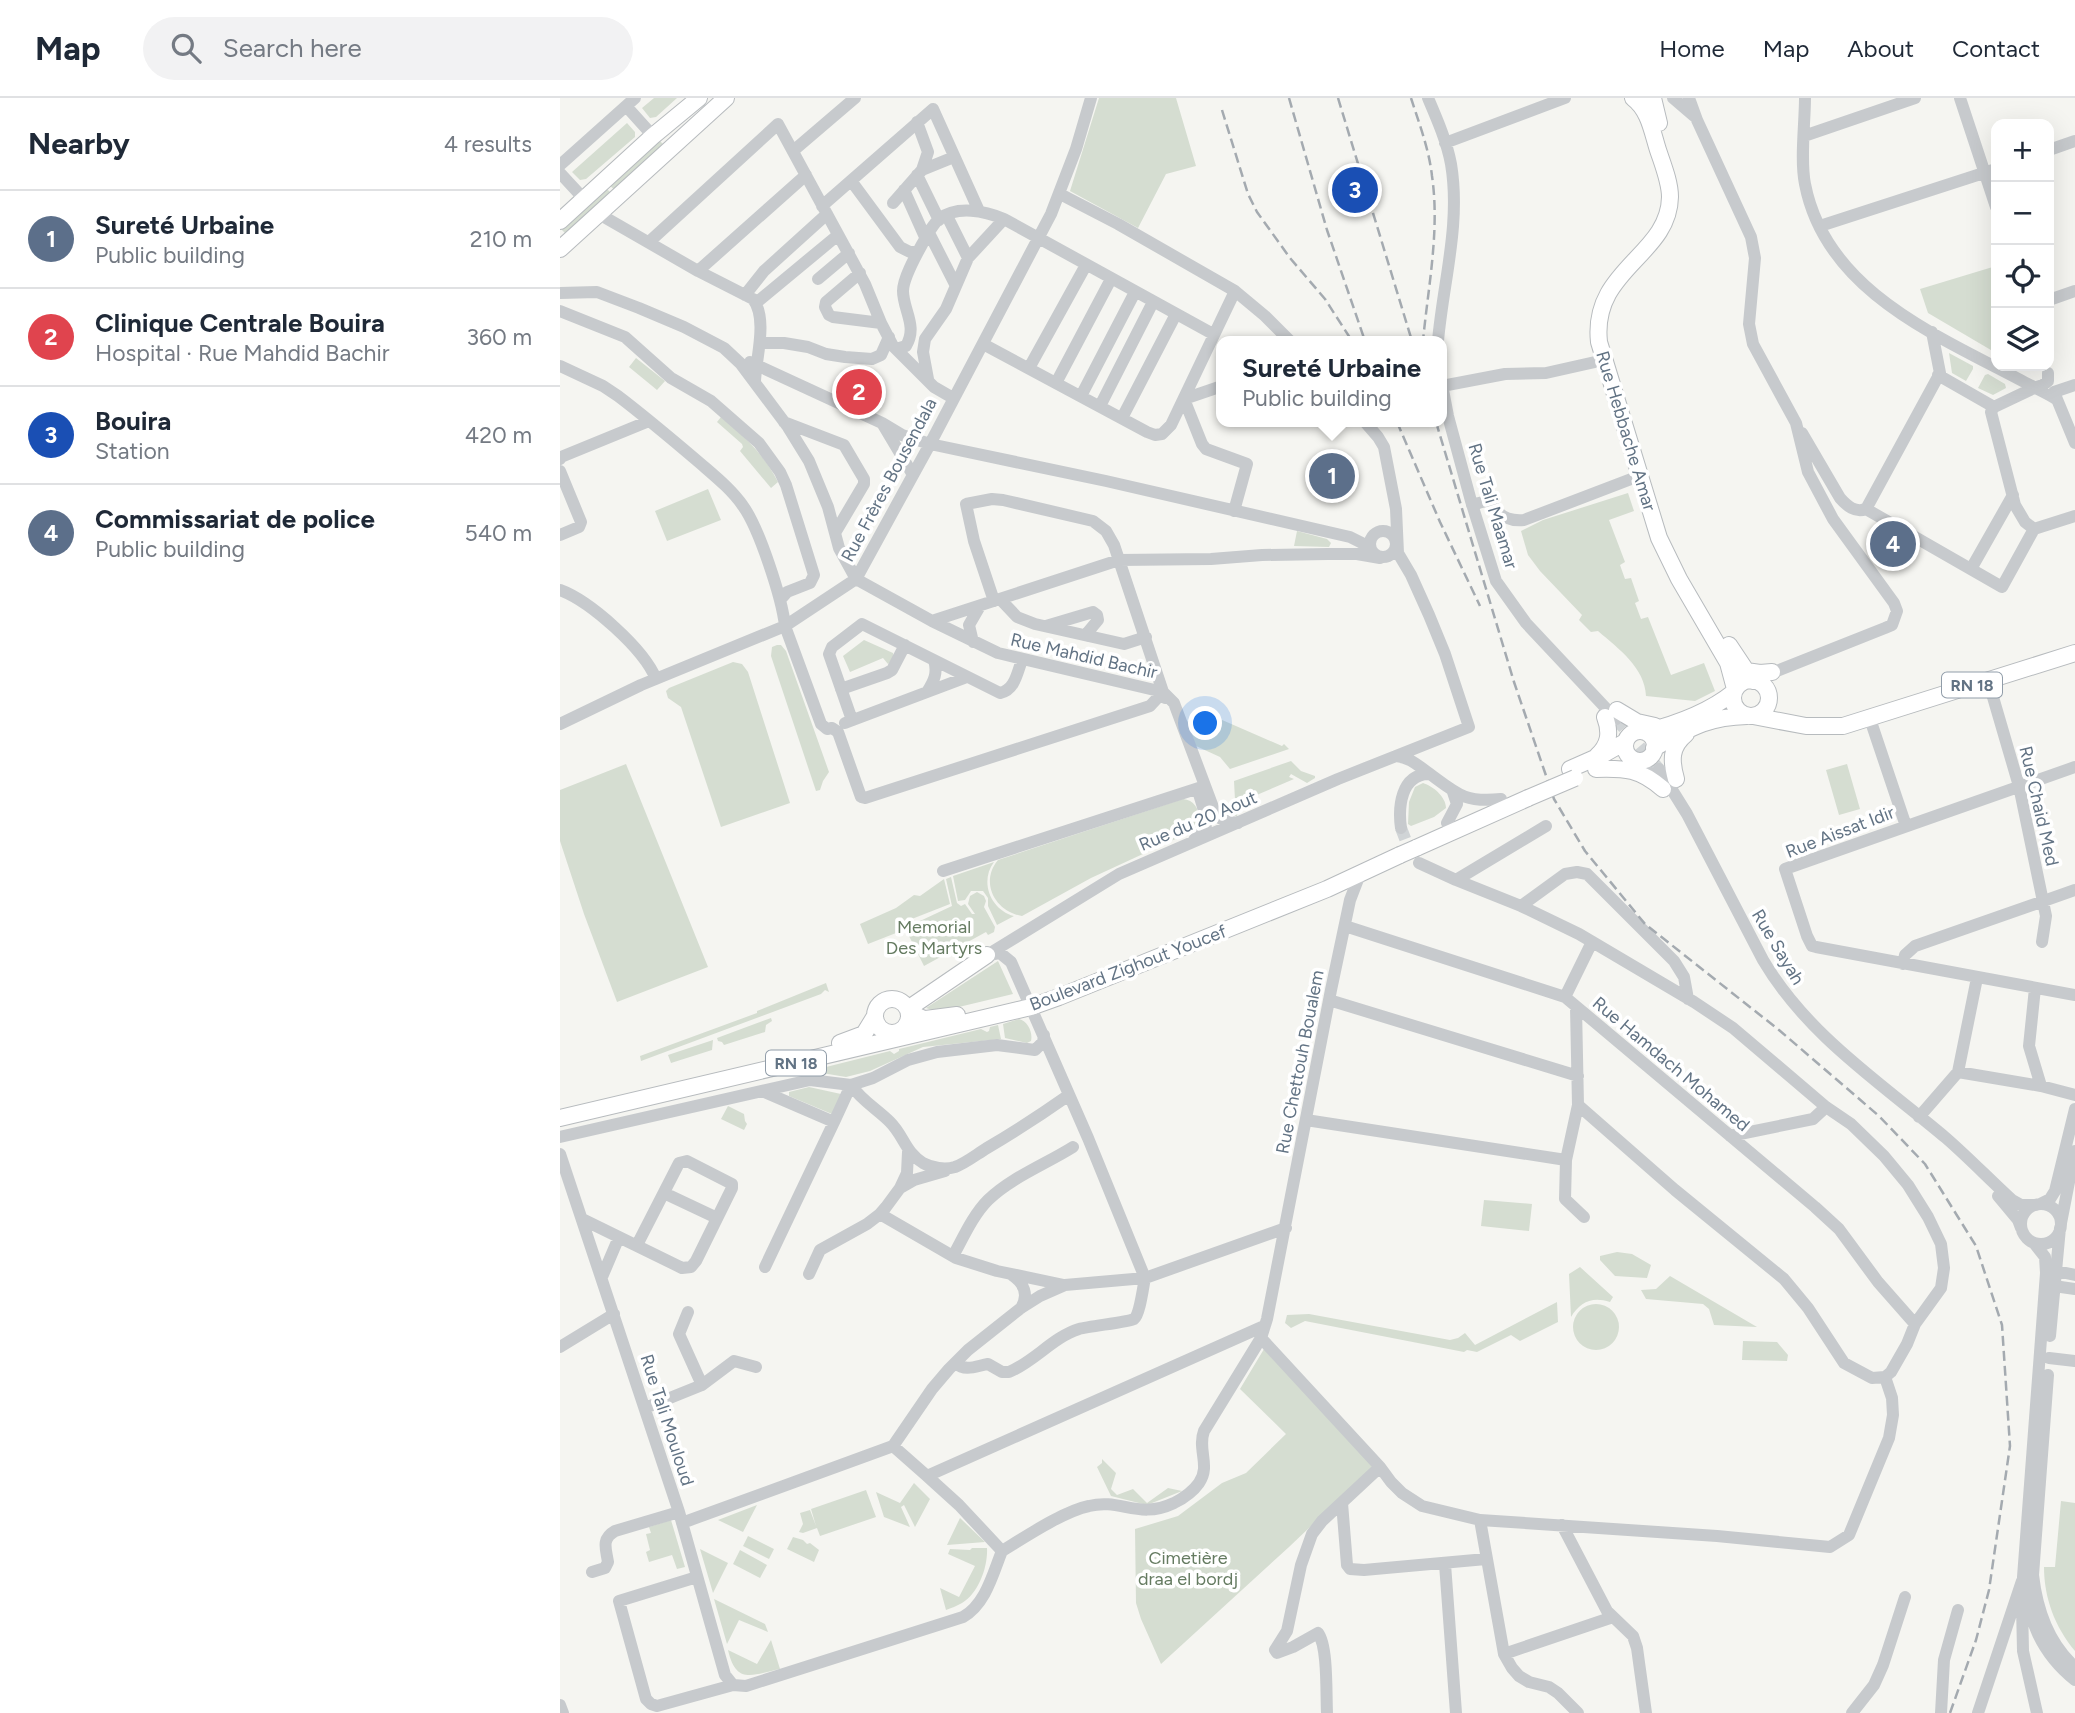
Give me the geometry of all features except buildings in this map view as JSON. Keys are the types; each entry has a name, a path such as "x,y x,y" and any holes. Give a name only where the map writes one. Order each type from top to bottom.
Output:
{"main road":[{"path":"560,221 699,98"},
{"path":"560,249 726,98"},
{"name":"Rue Hebbache Amar","path":"1647,101 1643,106 1670,197 1663,224 1605,298 1597,327 1604,360 1650,513 1669,560 1728,663 1735,691"},
{"name":"Rue Hebbache Amar","path":"1647,101 1677,183 1678,207 1670,231 1612,304 1609,343 1668,534 1688,577 1751,678"},
{"name":"RN 18","path":"1644,732 1682,728 1723,717 1750,716 1817,727 1843,726 2075,653"},
{"path":"1751,678 1764,687 1769,697 1763,712 1750,716 1735,707 1735,691 1743,682 1760,673 1772,671"},
{"name":"RN 18","path":"1682,728 1735,691"},
{"name":"RN 18","path":"1769,697 1779,710 1817,727"},
{"path":"1613,715 1646,725 1682,728 1681,738 1674,750 1669,784 1635,771 1595,764 1609,738 1608,724 1613,715"},
{"path":"1654,748 1682,728"},
{"path":"1644,732 1653,740 1653,753 1646,760 1636,761 1626,752 1625,742 1630,734 1644,732"},
{"name":"Boulevard Zighout Youcef","path":"1595,764 1625,742"},
{"name":"Boulevard Zighout Youcef","path":"1032,999 1059,998 1327,889 1360,874 1412,844 1572,773 1595,764 1632,759"},
{"name":"Boulevard Zighout Youcef","path":"1412,844 1447,823 1501,799 1526,794"},
{"name":"Boulevard Zighout Youcef","path":"560,1115 879,1043 949,1018 1032,999 1398,851"},
{"path":"925,996 881,1004 875,1021 881,1029 890,1033 899,1031 907,1034 924,1026 915,1015 914,1007 925,996 988,955"},
{"path":"879,1043 906,1025 908,1014 903,1004 894,1000"},
{"name":"Boulevard Zighout Youcef","path":"560,1115 849,1040 864,1034 875,1016"}],"street":[{"path":"793,151 855,98"},
{"name":"Rue Frères Bousendala","path":"560,724 656,679 785,626 856,579 914,475 1051,214 1076,149 1091,98"},
{"path":"1428,98 1450,163 1453,211 1451,250 1439,336"},
{"path":"1445,143 1565,98"},
{"path":"1673,98 1697,120"},
{"path":"1689,98 1751,237 1755,258 1749,324 1753,344 1840,498 1856,510 1867,508 2002,587 2034,529 2075,516"},
{"path":"1805,98 1804,182 1820,226 1839,259 1852,274 1890,306 2035,388 2055,395 2075,384"},
{"path":"1804,136 1915,98"},
{"path":"1820,226 1991,171 1960,98"},
{"path":"560,165 630,102 653,136"},
{"path":"745,295 764,271 852,182 933,109 979,211"},
{"path":"893,203 919,173 928,152 918,122"},
{"path":"649,242 778,124 860,273 889,337 934,387 953,398"},
{"path":"2054,148 2075,141"},
{"path":"919,173 954,157"},
{"path":"560,173 584,199"},
{"path":"919,173 968,258"},
{"path":"698,271 806,175"},
{"path":"852,182 896,243 910,252 917,251"},
{"path":"904,190 956,286"},
{"path":"1059,194 1235,290 1285,336"},
{"path":"897,349 906,346 910,337 909,312 903,291 917,251 943,218 964,211 988,212 1004,219 1213,334"},
{"path":"599,214 756,303 760,319 760,343 755,381"},
{"path":"928,379 923,352 925,339 946,309 968,258 1004,219"},
{"path":"756,303 838,235"},
{"path":"818,279 849,253"},
{"path":"1028,368 1086,265"},
{"path":"860,273 826,302 825,307 833,317 881,323"},
{"path":"1056,383 1111,279"},
{"path":"983,344 1147,432 1162,434 1171,425 1235,290"},
{"path":"2054,298 2075,291"},
{"path":"560,293 597,292 684,327 755,365 902,435 930,444 1332,533 1392,554 1395,551 1397,517 1382,442 1369,427"},
{"path":"1080,396 1135,292"},
{"path":"1100,406 1153,302"},
{"path":"560,311 625,337 671,378 711,401 765,451 786,485 814,575 810,583 787,592 780,600"},
{"path":"1122,418 1176,314"},
{"path":"1867,508 1940,371 1932,332"},
{"path":"760,343 784,343 808,347 826,354 872,359 881,355 889,337"},
{"path":"724,348 755,381 784,422 815,474 839,548 856,579"},
{"path":"1447,385 1505,374 1546,373 1604,360"},
{"path":"560,366 603,386 649,421 718,480 744,507 751,518 780,600 785,626 821,724 827,729 967,677"},
{"path":"2034,529 2018,513 1991,412 1994,407 2046,383 2047,371"},
{"path":"2048,371 2075,443"},
{"path":"1938,375 1994,407"},
{"path":"1184,398 1216,388"},
{"path":"1184,398 1206,449 1247,464 1234,511"},
{"name":"Rue Tali Maamar","path":"1447,411 1496,581 1513,607 1538,636 1547,655 1613,715"},
{"path":"560,459 649,421"},
{"path":"784,422 845,445 864,479 864,484 835,533"},
{"path":"1772,671 1892,625 1897,611 1894,603 1833,519 1808,471 1796,423"},
{"path":"882,424 914,475"},
{"path":"560,471 563,485 581,522 579,527 560,535"},
{"path":"1472,505 1487,501 1506,518 1524,520 1639,476"},
{"path":"1971,569 2013,495"},
{"path":"1088,636 1088,632 1098,620 1096,613 1090,612 1066,625 1046,626 1017,617 997,600 974,541 967,504 992,499 1003,500 1093,521 1106,531 1119,560 1163,692 1201,787 1219,818 1219,828 1215,832"},
{"path":"1370,546 1393,525 1397,517"},
{"path":"1328,554 1337,547 1332,533"},
{"path":"932,621 1119,560 1328,554 1370,546 1392,534 1398,553 1412,576 1429,615 1469,724 1467,729 1445,737 1433,747 1427,757 1428,774"},
{"path":"1370,546 1405,566"},
{"name":"Rue Mahdid Bachir","path":"856,579 932,621 998,653 1163,692 1174,703 1201,787"},
{"path":"560,590 585,603 615,629 652,669 656,679"},
{"path":"973,642 969,625 980,606"},
{"path":"852,720 830,658 830,650 862,624 1000,693 1011,687 1022,660"},
{"path":"1066,625 1088,636 1124,645 1146,637"},
{"path":"841,689 892,670 905,645"},
{"path":"928,692 937,669 934,660"},
{"name":"Rue Chaid Med","path":"1988,680 2019,786 2046,916 2042,942"},
{"path":"832,728 838,732 859,794 865,798 1150,706 1163,692"},
{"path":"1613,715 1644,732"},
{"path":"1613,715 1625,742"},
{"path":"1870,719 1906,826"},
{"name":"Rue du 20 Aout","path":"988,955 1119,874 1445,737"},
{"path":"1654,748 1669,784 1712,849 1719,878"},
{"path":"1401,756 1419,764 1453,792 1477,800 1501,799"},
{"path":"1401,756 1411,771 1399,812 1412,844 1456,880 1521,905 1592,942 1733,1028 1851,1125 1884,1156 1908,1185 1941,1244 1944,1268 1941,1288 1914,1324 1907,1344 1893,1369 1885,1377 1872,1378 1844,1363 1808,1308 1784,1279 1675,1190 1578,1105"},
{"path":"1632,759 1669,784"},
{"name":"Rue Aissat Idir","path":"2075,767 1785,869 1812,946 2075,995"},
{"name":"Rue Sayah","path":"1659,769 1678,797 1769,971 1794,1005 1835,1046 2012,1200 2026,1206 2038,1205"},
{"path":"1409,782 1419,775 1428,774"},
{"path":"1191,842 1206,825 1201,787"},
{"path":"943,871 1201,787"},
{"path":"1447,823 1458,804 1453,792"},
{"path":"1219,818 1238,823"},
{"path":"1456,880 1546,826"},
{"name":"Rue Chettouh Boualem","path":"1002,1551 1075,1510 1089,1505 1110,1504 1147,1511 1167,1507 1183,1499 1198,1484 1205,1471 1201,1442 1208,1423 1262,1332 1286,1228 1349,904 1360,874"},
{"path":"1521,905 1565,874 1587,874 1674,961 1684,977 1688,999"},
{"path":"1327,889 1345,889 1349,904"},
{"path":"1903,964 1905,955 1914,946 2075,890"},
{"name":"Rue Hamdach Mohamed","path":"1345,926 1565,997 1839,1229 1878,1282 1914,1324"},
{"path":"1011,962 1013,948 1021,934"},
{"path":"1565,997 1592,942"},
{"path":"955,1363 961,1368 968,1368 988,1363 1002,1372 1009,1372 1068,1334 1092,1326 1135,1319 1145,1278 1044,1035 1032,999 1011,962 1000,953 988,955"},
{"path":"1919,1117 1958,1072 1977,978"},
{"path":"2035,988 2029,1046 2041,1086"},
{"path":"1329,1000 1578,1076"},
{"path":"1576,1007 1578,1105 1566,1160 1566,1199 1584,1217"},
{"path":"1029,1050 1040,1047 1044,1035"},
{"path":"561,1136 810,1080 850,1085 873,1078 921,1055 954,1048 997,1045 1029,1050 1049,1060 1059,1072"},
{"path":"1958,1072 2041,1086 2075,1095"},
{"path":"873,1078 869,1089 876,1109"},
{"path":"850,1085 898,1132 908,1152 924,1164 953,1168"},
{"path":"765,1267 850,1085"},
{"path":"762,1091 834,1122"},
{"path":"900,1188 914,1180 953,1168 1012,1134 1069,1095"},
{"path":"1730,1136 1813,1119 1826,1107"},
{"path":"2037,1713 2022,1639 2023,1577 2046,1273 2045,1257 2027,1238 2021,1227 2025,1212 2053,1195 2075,1109"},
{"path":"1306,1120 1566,1160"},
{"path":"953,1256 988,1200 1073,1147"},
{"path":"2075,1151 2061,1226 2054,1286 2033,1575 2038,1607 2049,1635 2064,1657 2075,1667"},
{"path":"808,1274 820,1250 880,1214 900,1188 907,1173 908,1152"},
{"name":"Rue Tali Mouloud","path":"560,1154 680,1518 725,1675 739,1686"},
{"path":"582,1219 682,1268 691,1267 732,1184 687,1161 679,1163 637,1245"},
{"name":"Rue Sayah","path":"1974,1165 2021,1227"},
{"path":"664,1193 717,1218"},
{"path":"2034,1243 2050,1242 2057,1236 2061,1226 2056,1211 2049,1206 2038,1205"},
{"path":"880,1214 953,1256 981,1267 1065,1285 1145,1278 1286,1228"},
{"path":"602,1277 619,1237"},
{"path":"2056,1271 2075,1275"},
{"path":"1011,1275 1020,1281 1024,1288 1025,1302 1021,1308"},
{"path":"592,1572 605,1568 608,1562 604,1543 607,1535 615,1531 680,1518 893,1446 932,1389 968,1350 1021,1308 1065,1285"},
{"path":"2054,1286 2075,1289"},
{"path":"688,1312 679,1334 702,1385"},
{"path":"560,1347 614,1314"},
{"path":"927,1476 1262,1332 1391,1482 1422,1506 1480,1520 1717,1536 1830,1547 1849,1535 1889,1438 1893,1415 1892,1398 1885,1377"},
{"path":"2049,1358 2075,1361"},
{"path":"645,1408 702,1385 734,1361 756,1367"},
{"path":"697,1577 619,1601 646,1699 651,1704 657,1706 739,1686 969,1613 990,1583 1002,1551 959,1506 893,1446"},
{"path":"1327,1713 1322,1637 1318,1633 1287,1650 1277,1653 1275,1650 1287,1631 1301,1565 1312,1534 1380,1467"},
{"path":"1342,1503 1350,1569 1356,1571 1486,1559"},
{"path":"1480,1520 1504,1654 1519,1676 1529,1682 1549,1687 1578,1713"},
{"path":"1562,1525 1607,1611 1633,1636 1646,1713"},
{"path":"1445,1564 1456,1713"},
{"path":"2023,1577 2025,1599 2036,1632 2052,1657 2075,1680"},
{"path":"1978,1713 2023,1577"},
{"path":"1852,1713 1879,1675 1905,1597"},
{"path":"1941,1713 1944,1660 1958,1610"},
{"path":"1504,1654 1613,1617"},
{"path":"2022,1639 2030,1617"},
{"path":"560,1705 562,1713"}],"green space":[{"path":"654,98 677,98 656,117 650,118 642,108"},
{"path":"1099,98 1176,98 1196,166 1166,174 1138,228 1070,191"},
{"path":"627,123 635,132 635,137 586,179 580,180 572,172"},
{"path":"658,139 665,146 616,191 609,185"},
{"path":"606,188 612,194 567,235 561,229"},
{"path":"1991,268 1991,350 1928,313 1920,289"},
{"path":"1949,353 1973,366 1966,381 1952,373"},
{"path":"636,358 665,381 657,390 629,367"},
{"path":"1988,374 2005,384 2006,388 1993,395 1978,388"},
{"path":"721,417 760,454 778,482 771,488 740,451 742,444 717,422"},
{"path":"708,489 721,520 667,541 655,511"},
{"path":"1628,493 1634,511 1609,520 1625,562 1620,565 1625,579 1631,578 1639,601 1635,603 1641,619 1648,617 1671,675 1704,663 1715,691 1695,701 1646,696 1641,677 1630,660 1598,631 1591,632 1579,620 1582,615 1528,555 1521,531 1543,520"},
{"path":"1297,531 1327,539 1331,543 1329,547 1294,546"},
{"path":"864,640 893,653 894,659 888,664 883,658 850,672 843,656"},
{"path":"781,645 786,651 829,772 820,790 816,791 771,656 772,647"},
{"path":"733,662 742,664 748,672 790,803 721,827 681,707 668,698 666,691"},
{"path":"1213,716 1282,746 1284,744 1289,749 1230,769 1220,757 1196,746 1187,722 1194,717 1205,719"},
{"path":"1291,761 1301,771 1315,778 1307,783 1291,774 1289,777 1294,779 1245,800 1241,799 1237,816 1230,816 1228,813 1235,800 1234,781"},
{"path":"626,764 708,967 617,1002 560,841 560,790"},
{"path":"1847,764 1860,809 1839,815 1826,770"},
{"path":"1423,783 1438,792 1446,808 1434,817 1411,826 1408,824 1409,802 1415,787"},
{"path":"1183,799 1192,802 1198,810 1197,829 1091,878 1022,916 1005,909 993,895 990,878 998,860"},
{"path":"994,862 988,878 990,894 999,908 1014,916 997,925 983,891 971,891 965,900 958,901 953,876"},
{"name":"Memorial Des Martyrs","path":"951,877 957,903 961,906 965,904 972,914 975,914 968,904 970,896 977,892 984,896 984,907 995,927 994,932 988,935 986,932 924,966 905,928 952,906 946,879"},
{"path":"944,879 950,904 899,924 896,933 868,944 860,924 896,908 914,895 920,896"},
{"path":"998,961 1013,994 938,1012 926,1008"},
{"path":"826,983 829,992 825,990 821,994 641,1061 640,1056 757,1013"},
{"path":"771,1018 772,1021 766,1025 765,1032 724,1045 718,1041 717,1038"},
{"path":"1019,1019 1025,1022 1030,1031 1031,1041 1027,1043 1005,1038 1003,1024"},
{"path":"998,1025 1001,1039 923,1047 870,1071 846,1077 810,1071 890,1051 894,1054 899,1049 981,1029 987,1032 990,1027"},
{"path":"713,1040 712,1050 671,1063 668,1055"},
{"path":"809,1087 841,1094 832,1114 789,1096 789,1092"},
{"path":"728,1106 744,1114 747,1124 744,1130 721,1119"},
{"path":"1484,1200 1532,1204 1529,1231 1481,1226"},
{"path":"1617,1252 1632,1254 1651,1265 1647,1278 1615,1276 1600,1260 1600,1256"},
{"path":"1580,1267 1613,1297 1610,1302 1587,1302 1578,1307 1571,1317 1569,1274"},
{"path":"1670,1276 1757,1327 1714,1325 1709,1309 1703,1304 1646,1299 1641,1290 1656,1289"},
{"path":"1557,1302 1558,1322 1520,1341 1511,1335 1477,1352 1464,1352 1305,1321 1291,1328 1285,1323 1287,1315 1309,1314 1450,1340 1465,1333 1475,1345"},
{"path":"1596,1304 1612,1311 1619,1327 1612,1343 1596,1350 1580,1343 1573,1327 1580,1311"},
{"path":"1743,1341 1777,1342 1788,1355 1787,1361 1742,1360"},
{"name":"Cimetière draa el bordj","path":"1264,1349 1373,1467 1161,1664 1136,1603 1135,1529 1178,1516 1222,1483 1246,1473 1286,1434 1240,1389"},
{"path":"1102,1459 1116,1473 1111,1489 1117,1495 1133,1489 1147,1503 1168,1488 1182,1491 1147,1505 1111,1496 1097,1467 1102,1463"},
{"path":"914,1483 930,1499 915,1527 904,1505 901,1507 910,1527 884,1517 876,1492 900,1503"},
{"path":"866,1490 876,1517 820,1536 817,1528 799,1532 803,1524 800,1513 810,1510 816,1526 811,1509"},
{"path":"2061,1501 2075,1503 2075,1651 2052,1612 2046,1590 2044,1567 2055,1567"},
{"path":"757,1505 743,1532 718,1520"},
{"path":"960,1518 985,1542 947,1545"},
{"path":"671,1520 685,1567 677,1569 672,1555 649,1562 646,1552 650,1550 646,1534 651,1533 649,1527"},
{"path":"748,1536 774,1549 769,1559 743,1546"},
{"path":"793,1537 810,1543 819,1550 814,1562 787,1549"},
{"path":"987,1548 981,1578 968,1599 946,1610 940,1588 959,1597 975,1566 948,1554 950,1549"},
{"path":"700,1549 728,1563 713,1593"},
{"path":"740,1550 767,1565 760,1578 733,1564"},
{"path":"714,1599 765,1624 768,1632 739,1620 727,1644"},
{"path":"771,1640 780,1669 746,1675 736,1669 728,1650 757,1664"}],"tunnel":[{"path":"1616,719 1659,769"},
{"path":"1401,828 1412,857"}],"railway":[{"path":"1289,98 1327,230 1363,336"},
{"path":"1338,98 1410,336"},
{"path":"1411,98 1429,156 1434,197 1434,238 1424,336"},
{"path":"1222,110 1248,194 1257,212 1290,258 1325,299 1349,336"},
{"path":"1399,427 1480,606"},
{"path":"1438,427 1514,682 1554,799 1585,851 1645,924 1779,1030 1879,1116 1925,1164 1976,1246 2002,1325 2010,1446 1989,1590 1976,1640 1950,1713"}],"place":[{"name":"Bouira","path":"1355,190"},
{"name":"Clinique Centrale Bouira","path":"859,392"},
{"name":"Sureté Urbaine","path":"1332,476"},
{"name":"Commissariat de police","path":"1893,544"}]}
